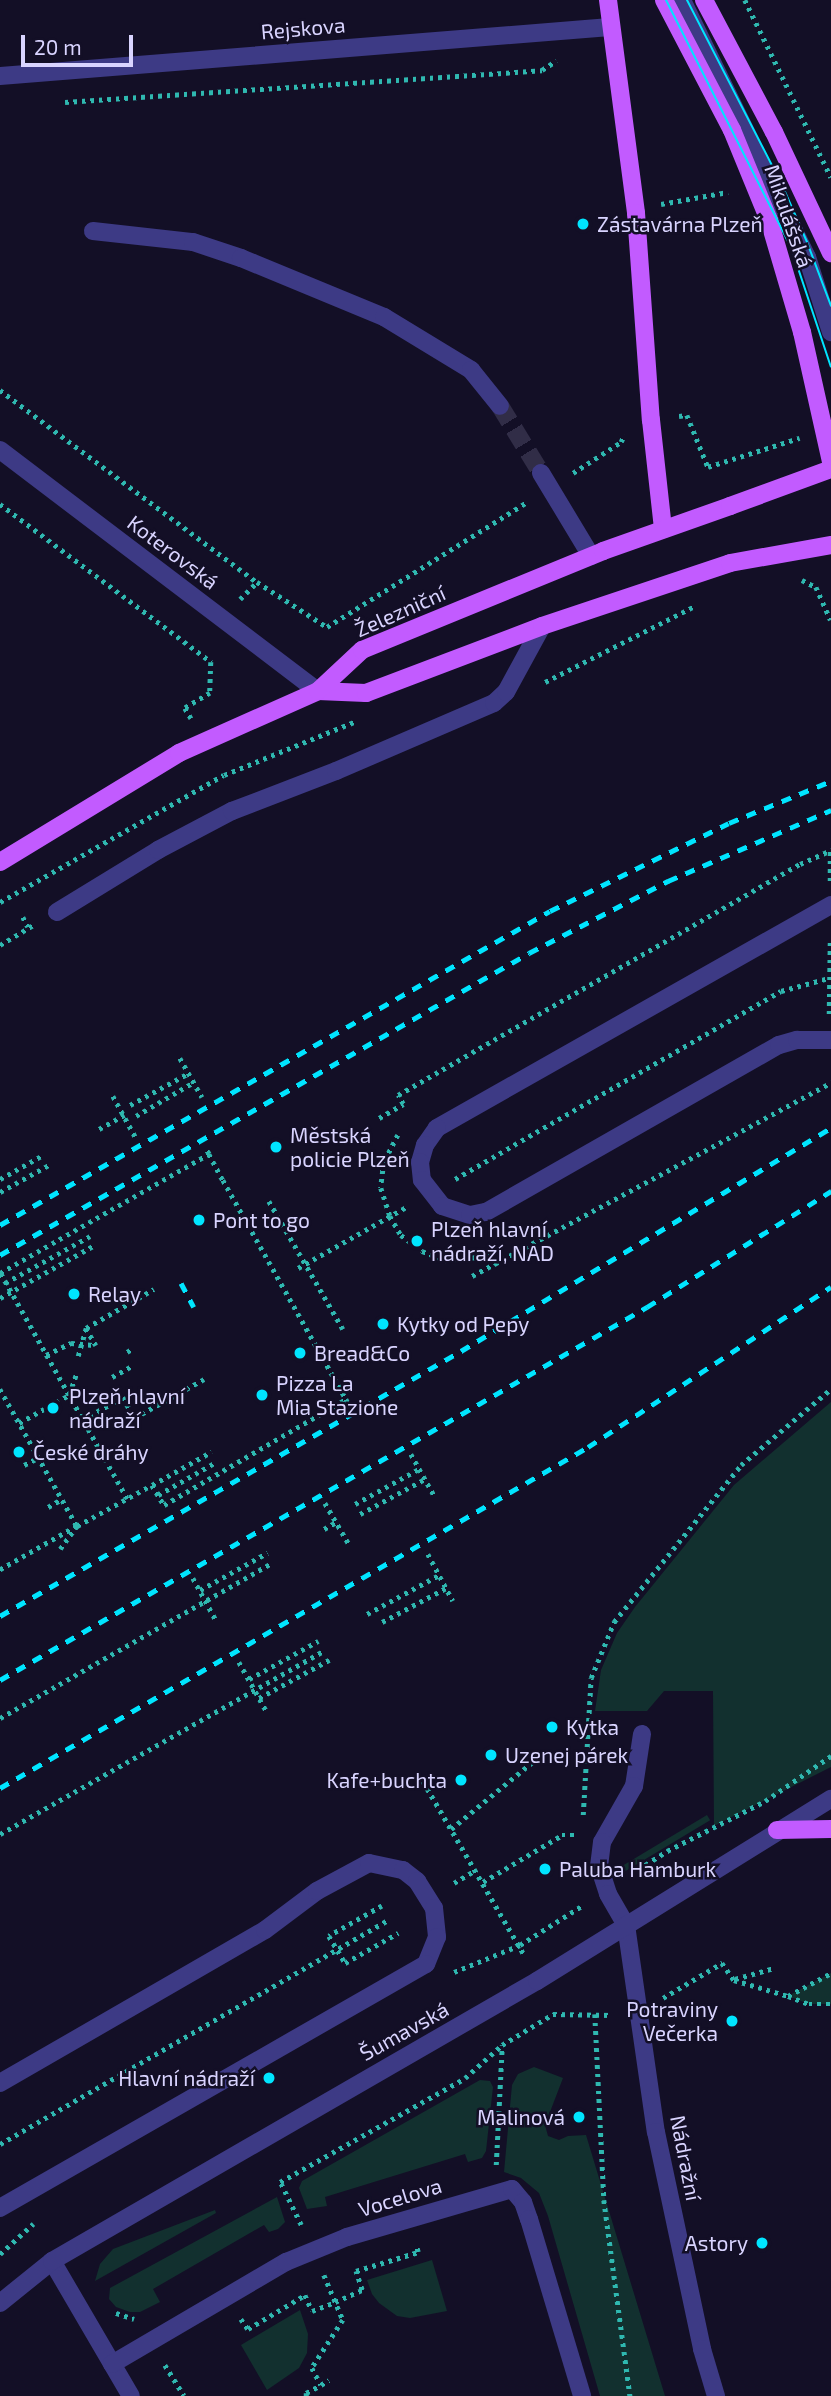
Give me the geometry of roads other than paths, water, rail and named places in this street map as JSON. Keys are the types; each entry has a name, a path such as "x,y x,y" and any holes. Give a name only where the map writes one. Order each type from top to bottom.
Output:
{"main road":[{"path":"608,0 636,213 651,420 663,529"},
{"name":"Mikulášská","path":"664,0 732,130 769,220 802,332 831,462"},
{"name":"Mikulášská","path":"704,0 774,132 831,253"},
{"name":"Železniční","path":"0,862 179,754 318,691 362,650 591,556 831,469"},
{"path":"318,691 366,693 542,626 730,563 831,545"},
{"path":"777,1830 831,1829"}],"street":[{"name":"Mikulášská","path":"682,0 807,257 831,332"},
{"name":"Rejskova","path":"0,76 610,27"},
{"path":"93,231 192,242 241,258 384,317 471,370 500,406"},
{"name":"Koterovská","path":"0,450 318,691"},
{"path":"545,480 591,556"},
{"path":"57,912 159,850 232,811 336,771 494,703 506,692 542,626"},
{"path":"830,897 437,1128 425,1145 420,1162 422,1180 429,1193 442,1206 456,1213 470,1215 486,1212 779,1045 797,1040 831,1040"},
{"name":"Nádražní","path":"642,1734 634,1786 610,1826 599,1855 607,1890 625,1925 656,2132 702,2349 716,2396"},
{"name":"Šumavská","path":"0,2303 52,2261 526,1987 831,1799"},
{"path":"0,2083 265,1930 317,1891 369,1863 403,1870 417,1881 434,1908 437,1937 426,1964 0,2208"},
{"name":"Vocelova","path":"112,2364 286,2262 347,2237 512,2189 523,2202 529,2219 582,2396"},
{"path":"52,2261 131,2396"}],"tunnel":[{"path":"500,406 541,473"}],"tram line":[{"path":"666,0 791,247 831,367"},
{"path":"687,0 782,185 831,306"}],"railway":[{"path":"0,1225 550,911 729,823 831,781"},
{"path":"0,1255 529,953 668,881 831,810"},
{"path":"0,1616 461,1351 831,1128"},
{"path":"0,1680 647,1307 831,1191"},
{"path":"181,1283 194,1307"},
{"path":"0,1788 588,1447 831,1287"}],"place":[{"name":"Zástavárna Plzeň","path":"583,224"},
{"name":"Městská policie Plzeň","path":"276,1147"},
{"name":"Pont to go","path":"199,1220"},
{"name":"Plzeň hlavní nádraží, NAD","path":"417,1241"},
{"name":"Relay","path":"74,1294"},
{"name":"Kytky od Pepy","path":"383,1324"},
{"name":"Bread&Co","path":"300,1353"},
{"name":"Pizza La Mia Stazione","path":"262,1395"},
{"name":"Plzeň hlavní nádraží","path":"53,1408"},
{"name":"České dráhy","path":"19,1452"},
{"name":"Kytka","path":"552,1727"},
{"name":"Uzenej párek","path":"491,1755"},
{"name":"Kafe+buchta","path":"461,1780"},
{"name":"Paluba Hamburk","path":"545,1869"},
{"name":"Potraviny Večerka","path":"732,2021"},
{"name":"Hlavní nádraží","path":"269,2078"},
{"name":"Malinová","path":"579,2117"},
{"name":"Astory","path":"762,2243"}]}
